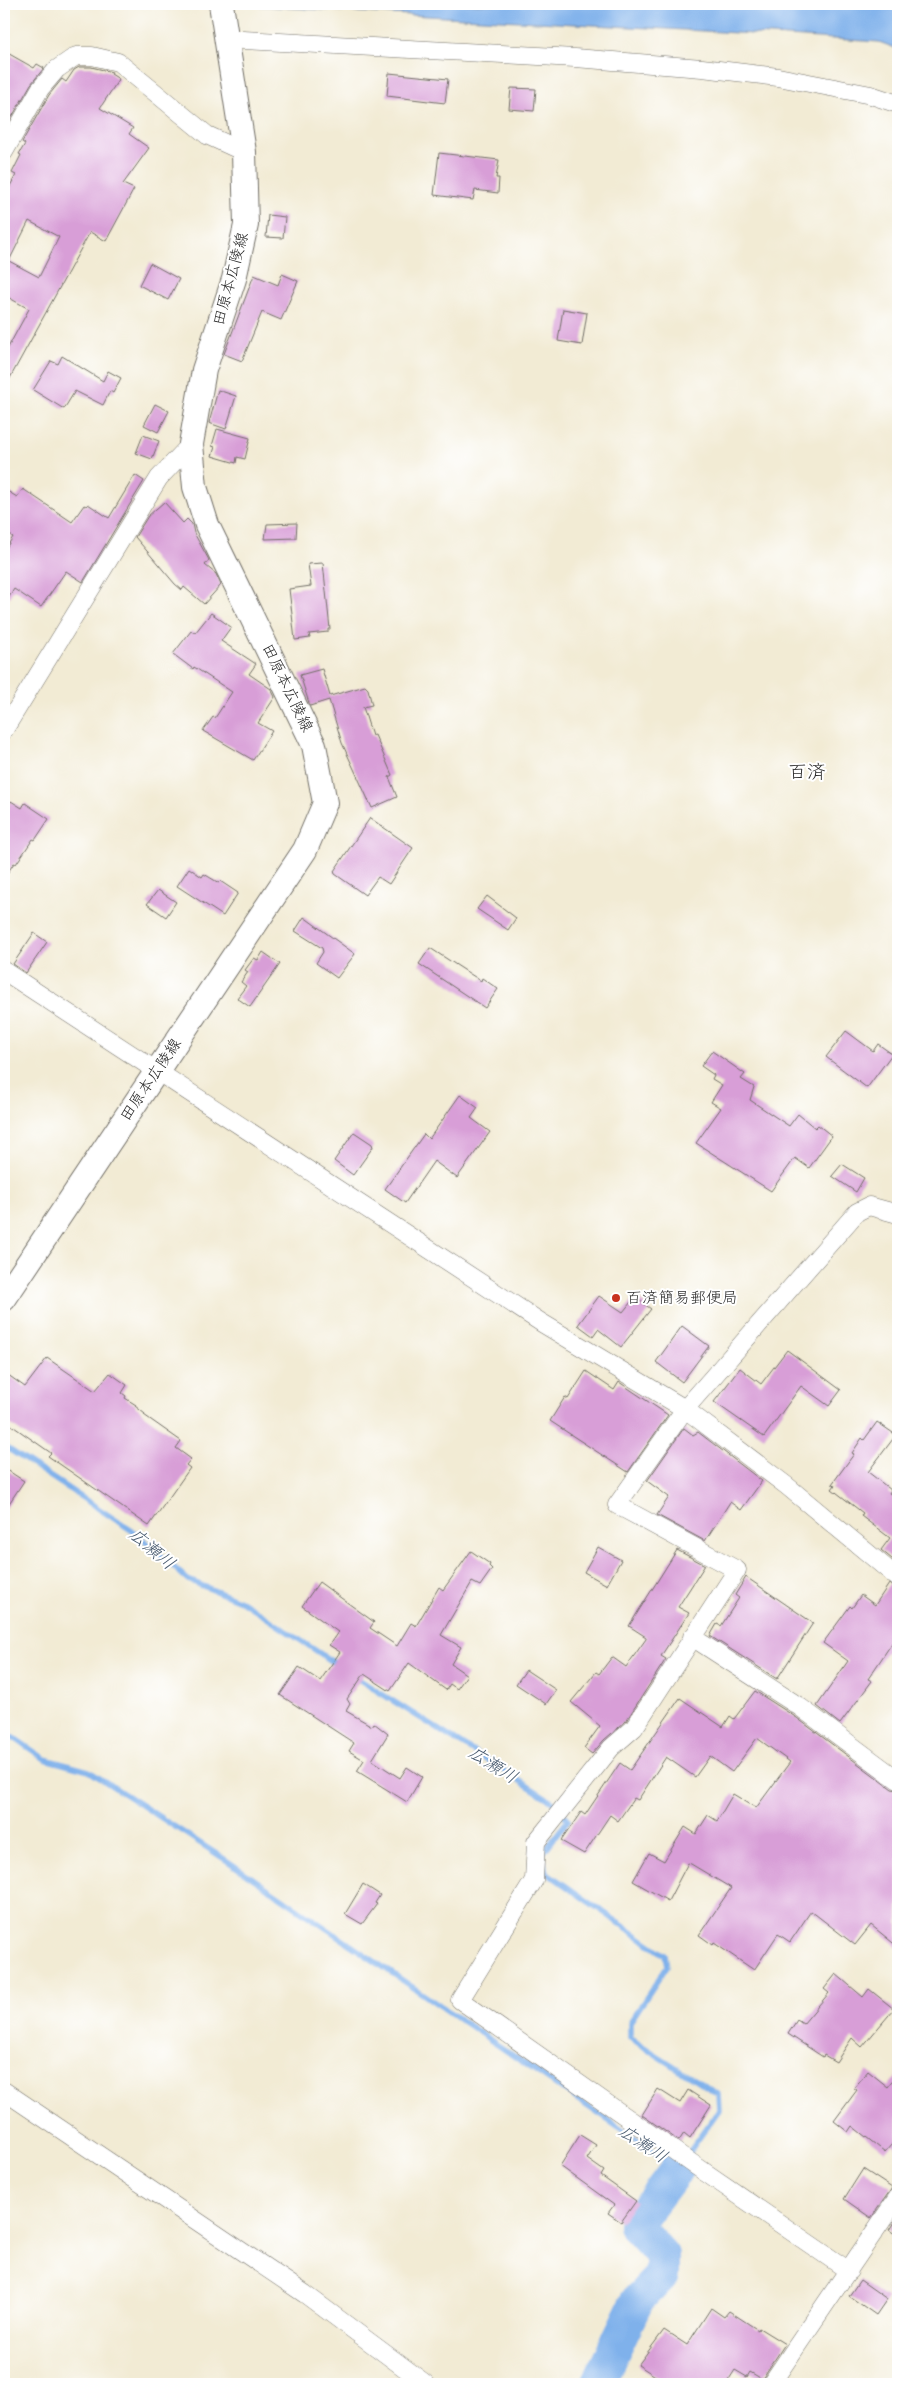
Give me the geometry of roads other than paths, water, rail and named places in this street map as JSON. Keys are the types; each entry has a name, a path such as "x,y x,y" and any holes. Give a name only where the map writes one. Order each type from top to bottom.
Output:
{"main road":[{"name":"田原本広陵線","path":"4,1299 305,850 325,803 314,745 207,525 195,487 192,444 204,370 234,279 246,225 244,152 221,8"}],"street":[{"path":"225,39 575,58 702,68 778,77 871,95 898,104"},
{"path":"4,152 40,89 57,70 76,56 92,56 118,62 206,135 244,152"},
{"path":"4,730 159,478 192,444"},
{"path":"4,971 156,1072 389,1221 542,1323 685,1409 787,1486 898,1578"},
{"path":"849,2271 460,2000 534,1880 536,1842 611,1748 634,1728 692,1636 737,1570 618,1505 685,1409 857,1212 869,1206 898,1214"},
{"path":"692,1636 800,1707 898,1780"},
{"path":"4,2091 305,2294 426,2384"},
{"path":"771,2384 898,2197"}],"water":[{"path":"233,4 898,4 898,49 879,42"}],"waterway":[{"name":"広瀬川","path":"4,1446 137,1534 188,1580 243,1602 339,1666"},
{"name":"広瀬川","path":"4,1731 45,1759 89,1771 229,1862 678,2168 719,2110 718,2094 630,2038 630,2022 667,1966 665,1955 546,1872 542,1854 568,1820 555,1803 355,1677"},
{"name":"広瀬川","path":"597,2384 637,2301 662,2275 662,2255 635,2225 678,2168"}],"place":[{"name":"百済簡易郵便局","path":"616,1298"}],"district":[{"name":"百済","path":"807,772"}]}
